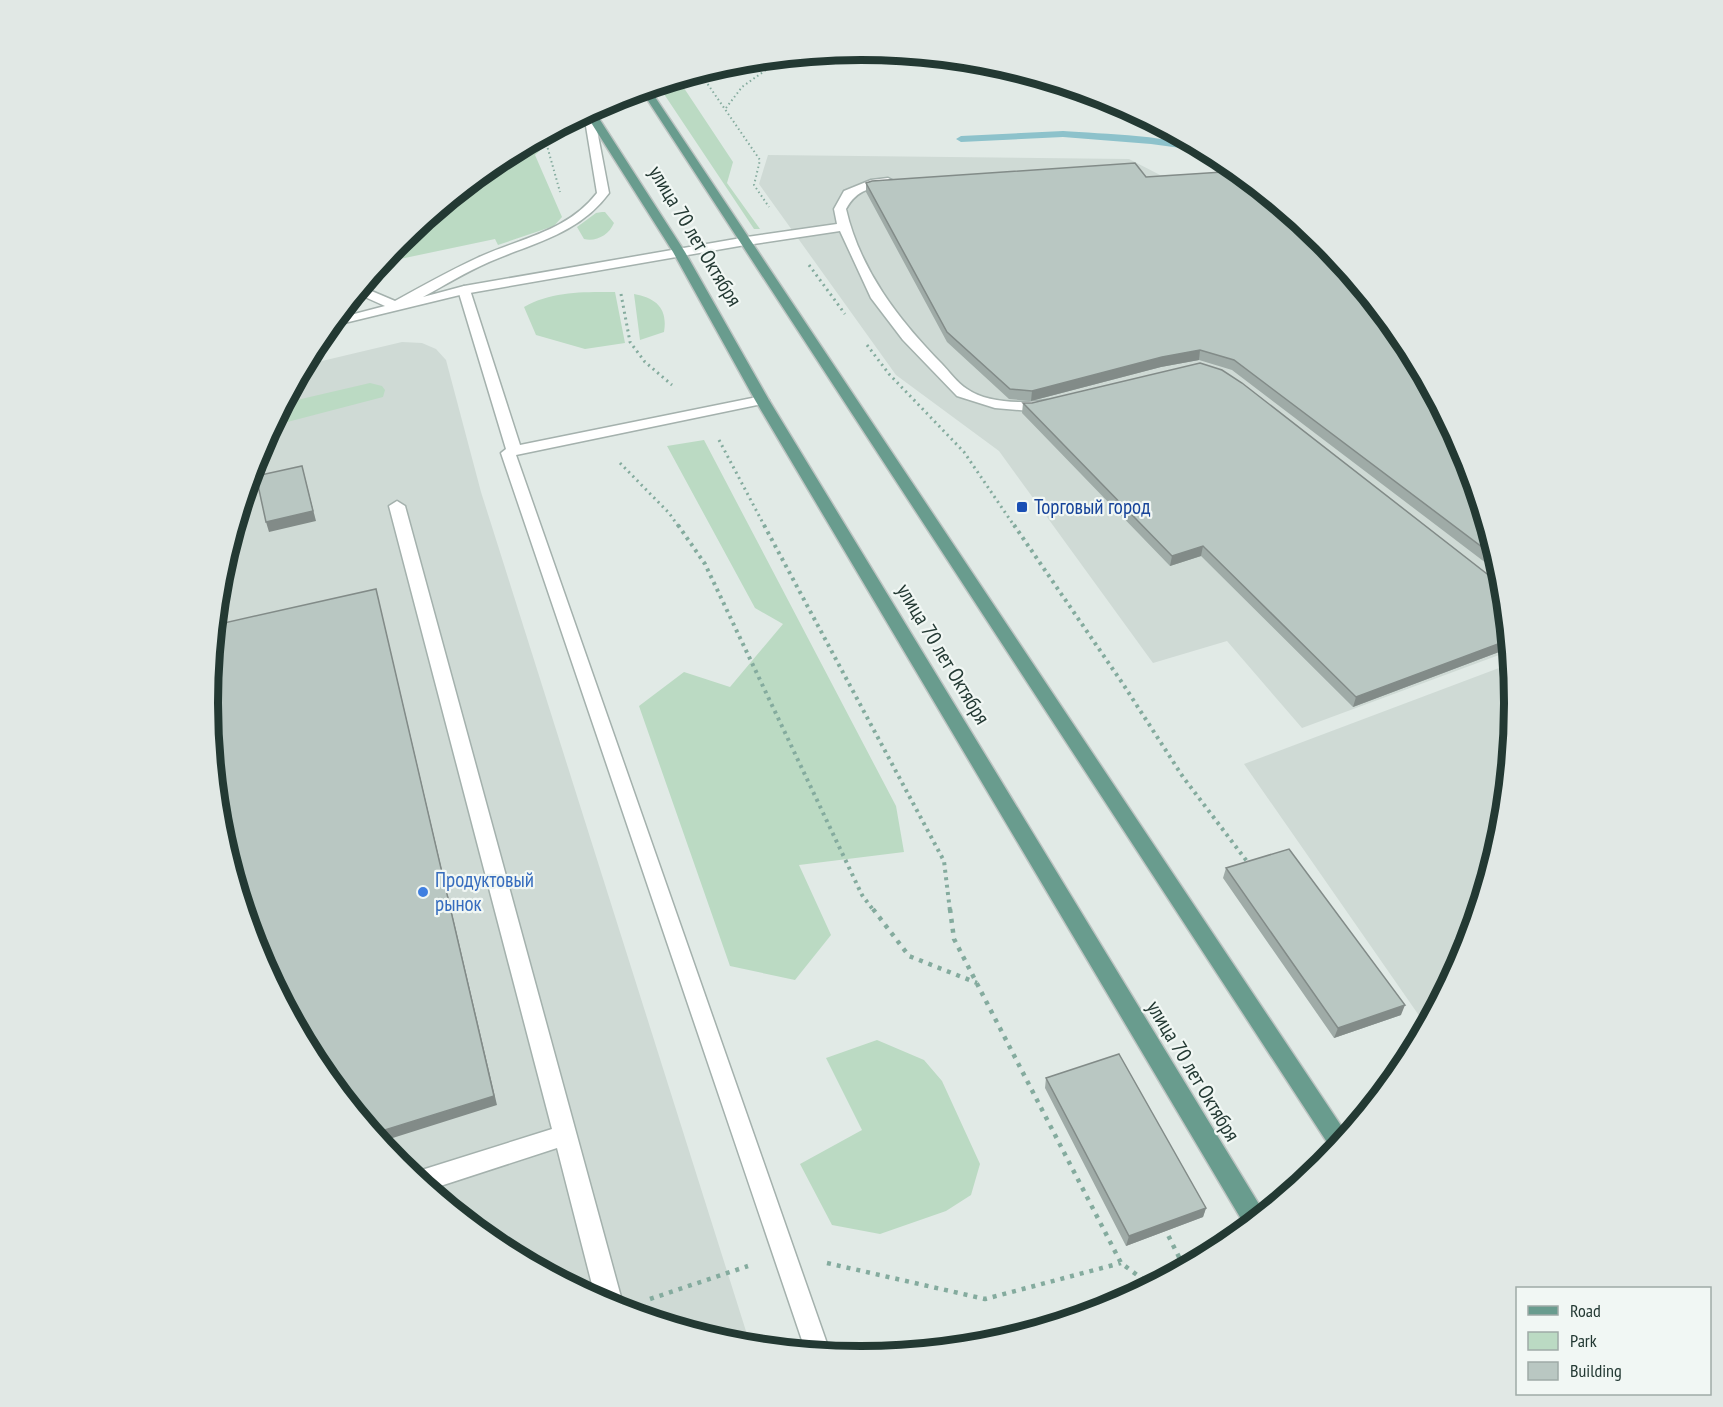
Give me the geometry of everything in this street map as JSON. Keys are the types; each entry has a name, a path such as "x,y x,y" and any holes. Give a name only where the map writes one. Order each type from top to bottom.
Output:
{"main road":[{"name":"улица 70 лет Октября","path":"650,96 1337,1137"},
{"name":"улица 70 лет Октября","path":"594,118 679,252 762,400 1252,1215"}],"street":[{"path":"396,306 485,260 555,232 596,204 603,193 591,120"},
{"path":"897,181 874,182 848,194 840,209 844,227 876,295 908,337 962,393 995,405 1031,407 1063,400"},
{"path":"345,320 464,290 679,252 844,227"},
{"path":"464,290 514,451 762,400"},
{"path":"366,293 396,306"},
{"path":"508,453 817,1346"},
{"path":"398,506 607,1295"},
{"path":"428,1179 565,1135"}],"path":[{"path":"726,108 742,87 770,67"},
{"path":"705,79 760,160 754,185 849,319"},
{"path":"546,143 569,224"},
{"path":"596,266 621,291 630,342 645,362 705,412 944,861 954,939 1121,1263 1146,1281"},
{"path":"862,338 890,375 964,452 1123,684 1183,777 1253,869"},
{"path":"585,436 626,467 669,513 705,564 862,895 909,956 978,984"},
{"path":"395,1147 409,1143"},
{"path":"1160,1221 1181,1262"},
{"path":"639,1302 785,1253 985,1299 1121,1263"}],"shaded area":[{"path":"768,155 1129,159 1160,175 1226,173 1286,220 1317,248 1372,312 1397,346 1419,382 1439,419 1471,497 1493,578 1504,659 1499,655 1302,728 1227,641 1153,663 999,451 896,375 759,184"},
{"name":"Продуктовый рынок","path":"402,342 422,343 436,349 446,360 481,492 748,1337 695,1325 615,1298 540,1261 504,1239 470,1214 406,1159 351,1095 326,1061 304,1025 267,950 252,910 230,829 219,746 219,661 230,578 252,497 284,419 316,362"},
{"path":"1499,668 1504,673 1504,746 1493,829 1471,910 1439,988 1422,1020 1244,764"}],"green space":[{"path":"682,86 733,162 727,183 760,229 754,229 662,92"},
{"path":"543,144 544,147 535,155 562,217 554,226 498,245 495,239 395,260 437,220 470,193 504,168"},
{"path":"605,212 614,223 612,227 597,238 584,239 577,227 596,213"},
{"path":"615,292 625,343 585,349 536,335 524,307 557,295"},
{"path":"634,294 649,298 659,306 664,316 664,332 640,340"},
{"path":"370,383 382,386 385,390 383,397 282,423 294,401"},
{"path":"704,440 896,806 904,852 799,865 831,935 795,980 730,966 639,706 684,672 730,687 783,624 755,608 667,446"},
{"path":"877,1040 924,1060 942,1081 980,1164 971,1195 946,1211 880,1234 832,1225 800,1164 862,1130 826,1058"}],"building":[{"path":"1135,163 1146,177 1224,172 1286,220 1317,248 1372,312 1397,346 1439,419 1456,457 1471,497 1486,550 1234,360 1200,350 1162,357 1032,391 1010,389 947,332 866,183"},
{"path":"1200,363 1222,370 1242,383 1493,579 1502,642 1356,697 1203,546 1172,556 1023,403 1032,403"},
{"path":"302,466 313,511 266,522 257,483 260,475"},
{"path":"376,589 494,1096 381,1131 326,1061 304,1025 267,950 252,910 230,829 219,746 219,661 224,623"},
{"path":"1289,849 1405,1005 1338,1028 1226,868"},
{"path":"1119,1054 1206,1208 1129,1236 1046,1078"}],"waterway":[{"path":"961,139 1063,134 1151,141 1184,146"}],"place":[{"name":"Торговый город","path":"1022,507"},
{"name":"Продуктовый рынок","path":"423,892"}]}
